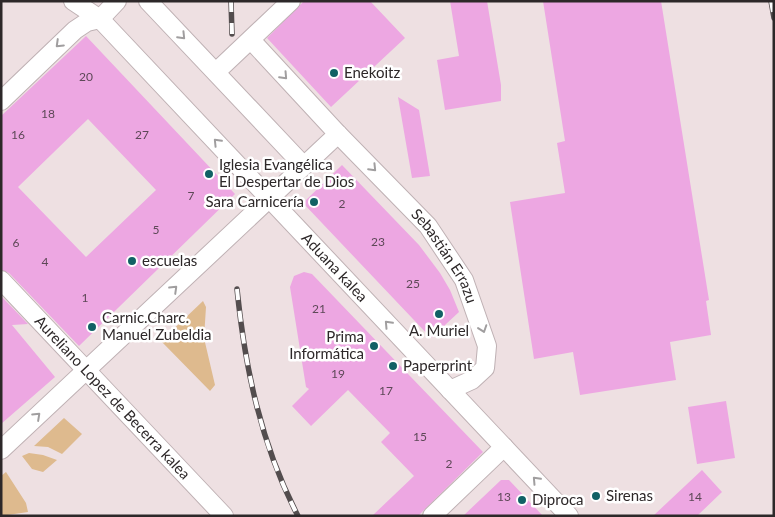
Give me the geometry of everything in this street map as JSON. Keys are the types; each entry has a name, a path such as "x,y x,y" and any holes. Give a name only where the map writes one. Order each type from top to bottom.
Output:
{"street":[{"name":"Aduana kalea","path":"73,1 100,19 569,516"},
{"path":"1,101 75,30 87,22 100,19 117,1"},
{"path":"148,1 303,166"},
{"path":"216,72 291,1"},
{"path":"1,450 76,379 88,371 338,134 251,40"},
{"name":"Sebastián Errazu","path":"338,134 428,226 464,280 488,346 484,368 472,380 450,390"},
{"name":"Aureliano Lopez de Becerra kalea","path":"1,280 224,516"},
{"path":"432,516 504,447"}],"shaded area":[{"path":"203,301 206,307 204,338 215,385 210,391 161,341"},
{"path":"64,418 82,434 62,454 48,447 34,446"},
{"path":"29,453 57,460 43,472 32,469 22,456"},
{"path":"6,472 26,503 28,512 1,516 1,476"}],"building":[{"name":"Enekoitz","path":"304,1 370,1 405,38 331,107 267,38"},
{"path":"450,1 487,1 501,85 501,101 445,110 437,60 459,56"},
{"path":"543,1 661,1 709,300 706,301 711,335 670,342 676,380 580,395 573,352 534,359 510,202 565,193 557,143 565,141"},
{"path":"86,36 235,194 79,346 9,273 1,270 1,116","holes":["88,119 156,190 86,257 18,187"]},
{"path":"398,97 419,110 430,176 412,178"},
{"path":"342,165 419,245 450,290 459,312 431,338 303,203"},
{"path":"304,272 312,274 483,452 418,516 372,516 414,476 381,442 390,433 348,390 311,426 292,406 309,389 306,387 290,287 294,276"},
{"path":"1,296 28,324 12,325 55,377 1,424"},
{"path":"726,401 735,458 697,464 688,407"},
{"path":"702,470 722,492 697,516 653,516"},
{"path":"501,480 509,480 543,516 463,516"}],"railway":[{"path":"231,1 232,34"},
{"path":"771,1 774,18"},
{"path":"237,289 240,319 257,406 274,462 298,516"}],"place":[{"name":"Enekoitz","path":"334,73"},
{"name":"Iglesia Evangélica El Despertar de Dios","path":"209,174"},
{"name":"Sara Carnicería","path":"314,202"},
{"name":"escuelas","path":"132,261"},
{"name":"A. Muriel","path":"439,314"},
{"name":"Carnic.Charc. Manuel Zubeldia","path":"92,327"},
{"name":"Prima Informática","path":"374,346"},
{"name":"Paperprint","path":"393,366"},
{"name":"Sirenas","path":"596,496"},
{"name":"Diproca","path":"522,500"}]}
